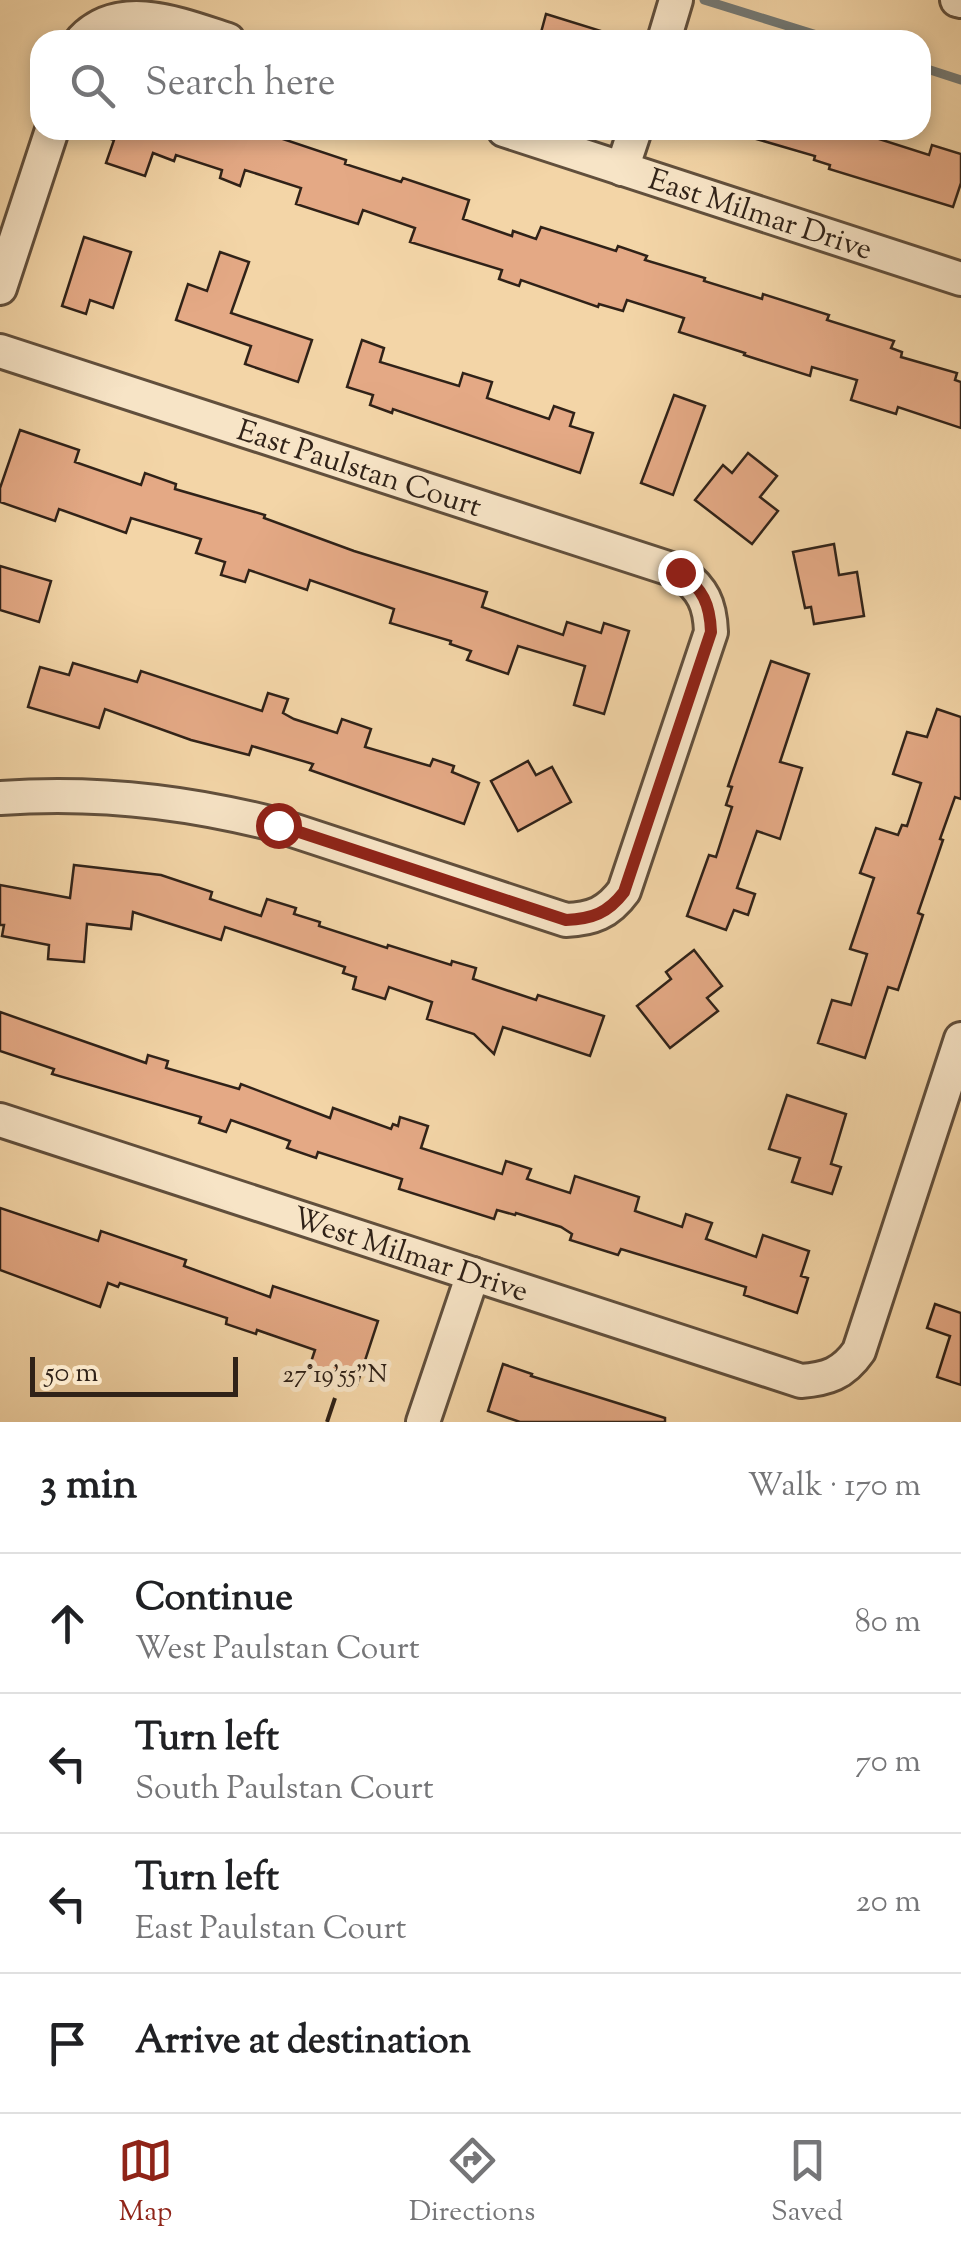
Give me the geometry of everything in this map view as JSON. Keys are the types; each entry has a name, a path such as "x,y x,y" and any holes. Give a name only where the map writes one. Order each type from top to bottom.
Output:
{"street":[{"path":"667,30 676,0"},
{"path":"89,30 110,15 130,11 197,30"},
{"path":"0,288 49,140"},
{"name":"East Milmar Drive","path":"534,140 961,279"},
{"path":"622,169 632,140"},
{"name":"East Paulstan Court","path":"0,351 680,572 696,584 706,599 711,632 624,892 604,912 588,919 566,920 278,825 171,802 107,796 0,798"},
{"name":"West Milmar Drive","path":"0,1120 801,1381 823,1380 836,1374 859,1351 961,1039"},
{"path":"422,1422 473,1274"}],"building":[{"path":"546,14 598,30 542,30"},
{"path":"114,140 286,140 346,160 345,164 469,200 463,219 512,236 513,231 536,239 541,227 616,251 618,246 647,256 645,260 705,278 704,281 762,299 763,294 894,341 891,348 902,352 901,357 957,373 955,380 961,382 961,428 898,407 896,414 851,400 857,380 812,367 810,376 679,332 684,318 627,300 623,311 599,304 598,307 521,280 519,286 499,279 502,270 410,242 415,228 363,210 358,224 296,204 301,188 245,170 240,186 220,178 222,170 176,155 174,161 153,153 145,176 106,163"},
{"path":"760,140 882,140 929,155 932,145 961,154 961,183 953,207 829,169 830,165 814,160 815,156"},
{"path":"84,237 131,252 113,308 90,300 86,314 62,306"},
{"path":"220,252 249,262 231,313 312,340 298,382 245,364 251,346 176,320 188,284 207,291"},
{"path":"362,340 384,348 380,362 459,386 463,373 492,382 487,398 549,419 554,406 574,413 570,426 593,433 580,473 393,409 392,413 370,405 373,395 347,387"},
{"path":"674,395 705,406 673,495 641,483"},
{"path":"20,430 79,450 75,462 141,485 145,473 176,484 175,489 265,515 264,518 354,551 487,592 482,607 563,635 567,622 601,633 604,623 629,631 604,714 574,705 585,666 518,646 508,674 467,660 471,651 450,644 451,641 390,623 394,609 310,580 307,590 249,570 245,582 221,575 225,562 196,553 201,539 131,518 126,533 59,509 55,521 0,502 0,488"},
{"path":"748,453 777,476 760,497 778,511 752,544 695,500 723,465 732,473"},
{"path":"834,544 839,575 857,572 864,616 814,624 811,607 805,608 793,552"},
{"path":"0,566 51,581 39,622 0,610"},
{"path":"771,661 809,674 780,762 802,768 780,839 757,831 737,888 755,894 748,915 734,910 726,930 687,916 709,855 716,857 732,807 726,805 732,787 728,786"},
{"path":"73,663 137,682 141,671 262,711 268,693 288,699 283,713 294,719 337,733 342,719 371,729 365,747 430,766 433,759 454,766 452,772 479,783 464,824 310,770 313,764 252,746 249,755 191,740 105,709 99,728 28,707 40,667 69,675"},
{"path":"937,709 961,717 961,799 955,797 940,839 943,840 918,913 923,915 898,990 888,987 865,1058 818,1043 832,1000 851,1005 867,954 850,949 874,878 860,873 876,828 898,835 902,825 907,826 921,783 893,774 907,732 927,737"},
{"path":"528,761 536,775 552,767 571,802 518,831 491,781"},
{"path":"74,865 161,875 212,892 210,899 261,916 267,899 296,908 294,914 320,922 319,926 387,948 388,945 451,965 452,961 476,968 473,979 536,1000 538,995 604,1016 590,1056 503,1027 494,1054 474,1034 427,1019 432,1002 389,987 385,999 353,989 356,977 343,973 345,967 225,927 221,940 133,912 131,929 87,924 84,962 48,959 49,945 2,936 0,885 70,898"},
{"path":"694,950 722,986 707,998 718,1011 670,1048 637,1006 671,979 666,972"},
{"path":"0,1012 146,1063 148,1055 168,1061 166,1068 239,1089 241,1084 330,1118 333,1108 391,1129 393,1124 398,1126 400,1117 428,1126 421,1148 502,1174 506,1161 531,1169 527,1179 570,1193 575,1176 639,1197 635,1211 682,1227 686,1214 712,1223 706,1239 756,1257 763,1235 809,1251 801,1276 808,1278 797,1313 744,1295 746,1287 621,1249 618,1255 570,1240 572,1234 561,1227 497,1210 494,1219 399,1189 402,1179 318,1152 316,1158 287,1148 290,1141 231,1120 226,1132 199,1123 201,1117 52,1074 54,1069 0,1051"},
{"path":"787,1095 846,1114 831,1164 841,1167 832,1194 792,1182 800,1158 769,1149"},
{"path":"0,1208 98,1241 101,1231 186,1260 184,1266 270,1297 273,1286 378,1321 357,1385 309,1368 315,1350 226,1324 227,1318 120,1283 118,1287 108,1283 100,1307 0,1270"},
{"path":"935,1304 961,1313 961,1385 937,1377 950,1336 927,1328"},
{"path":"503,1364 665,1418 665,1422 520,1422 488,1411"}],"waterway":[{"path":"704,0 801,30"},
{"path":"931,70 961,80"}],"route":[{"path":"278,825 566,920 588,919 604,912 624,892 711,632 706,599 696,584 680,572"}]}
